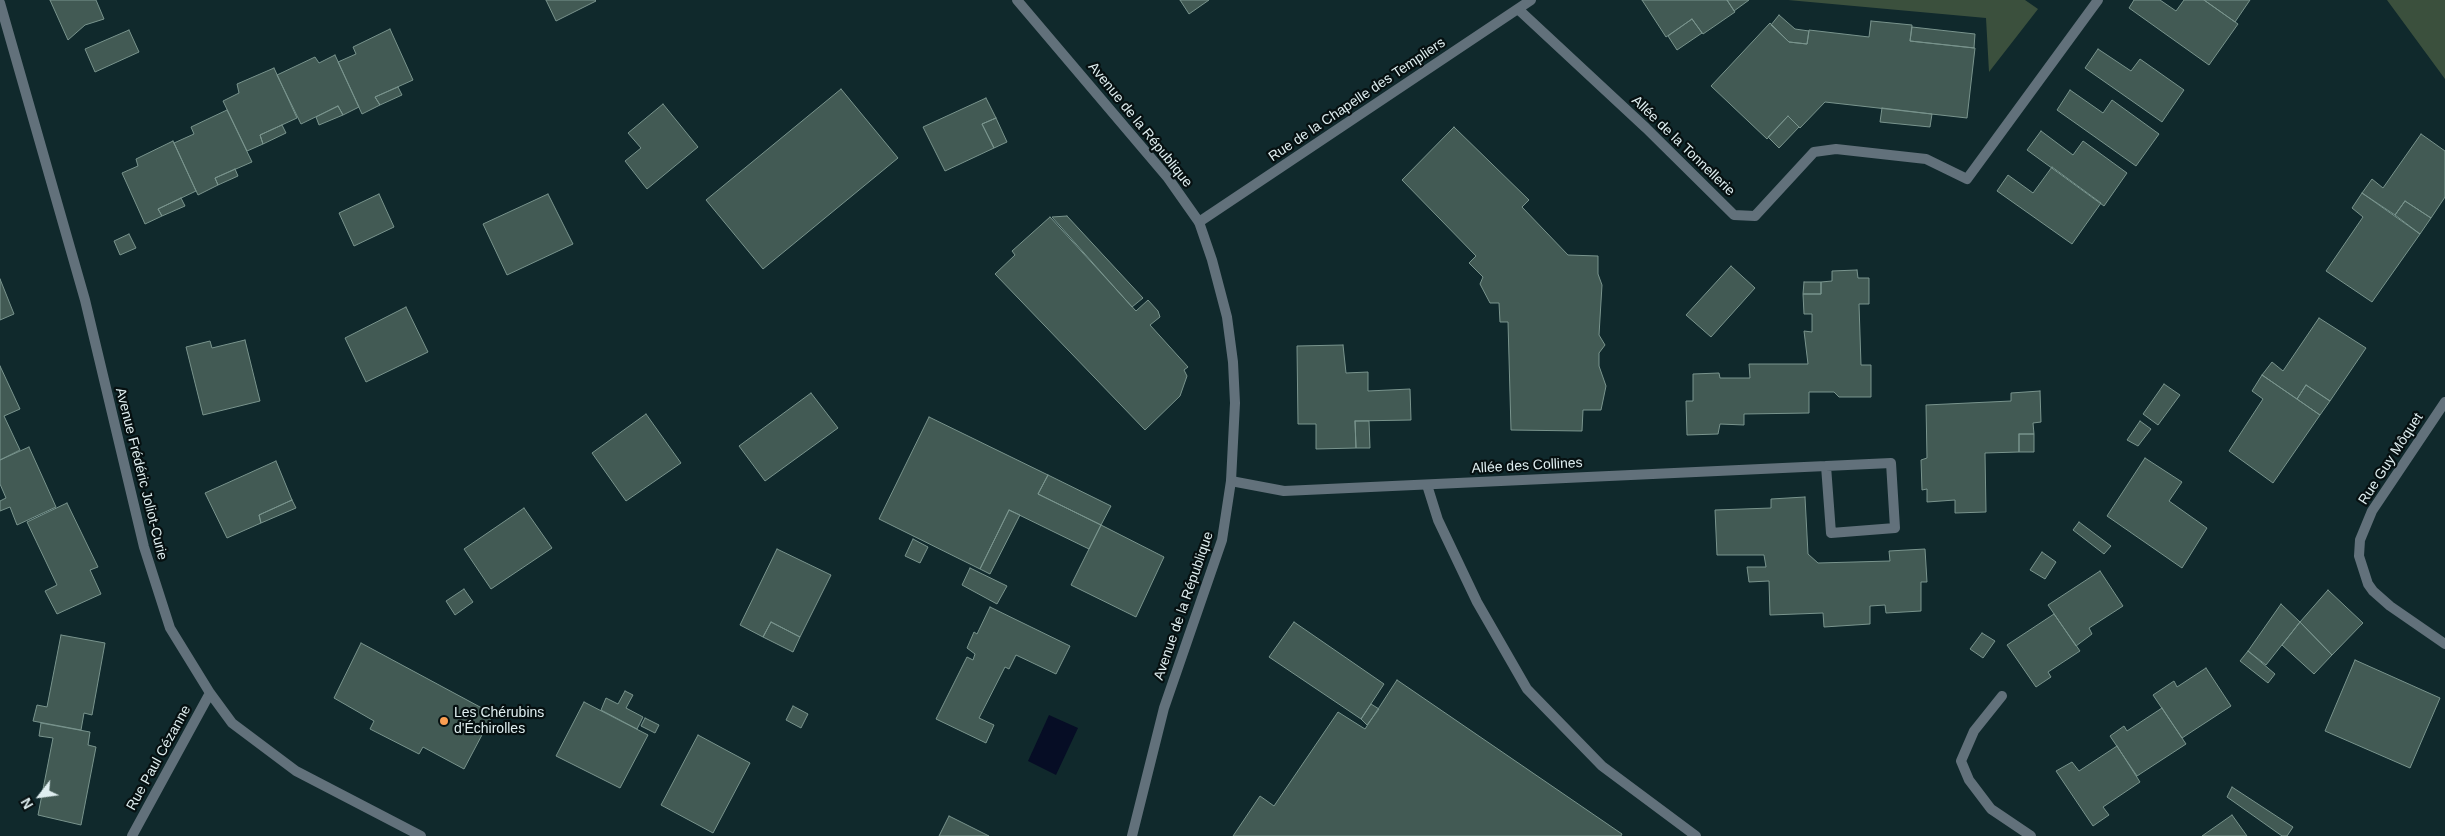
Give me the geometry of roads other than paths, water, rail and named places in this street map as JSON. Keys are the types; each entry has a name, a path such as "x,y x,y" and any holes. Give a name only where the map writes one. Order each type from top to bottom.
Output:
{"street":[{"name":"Avenue de la République","path":"1017,0 1168,178 1199,222 1212,260 1227,317 1233,362 1235,403 1231,481 1222,540 1164,708 1132,836"},
{"name":"Rue de la Chapelle des Templiers","path":"1199,222 1531,0"},
{"name":"Allée de la Tonnellerie","path":"1518,9 1646,128 1734,214 1755,216 1814,152 1836,149 1926,159 1967,179 2098,0"},
{"name":"Avenue Frédéric Joliot-Curie","path":"0,3 85,300 144,548 170,628 210,693 232,722 296,771 421,836"},
{"name":"Rue Guy Môquet","path":"2445,402 2372,511 2360,540 2359,556 2368,584 2373,591 2390,606 2445,644"},
{"name":"Allée des Collines","path":"1231,481 1284,492 1645,473 1891,463 1896,528 1831,533 1826,466"},
{"path":"1428,485 1438,520 1469,586 1527,689 1602,766 1696,836"},
{"name":"Rue Paul Cézanne","path":"132,836 210,693"},
{"path":"2002,696 1974,731 1961,761 1969,780 1991,809 2031,836"}],"water":[{"path":"1049,715 1078,728 1056,775 1028,761"}],"place":[{"name":"Les Chérubins d'Échirolles","path":"444,721"}]}
